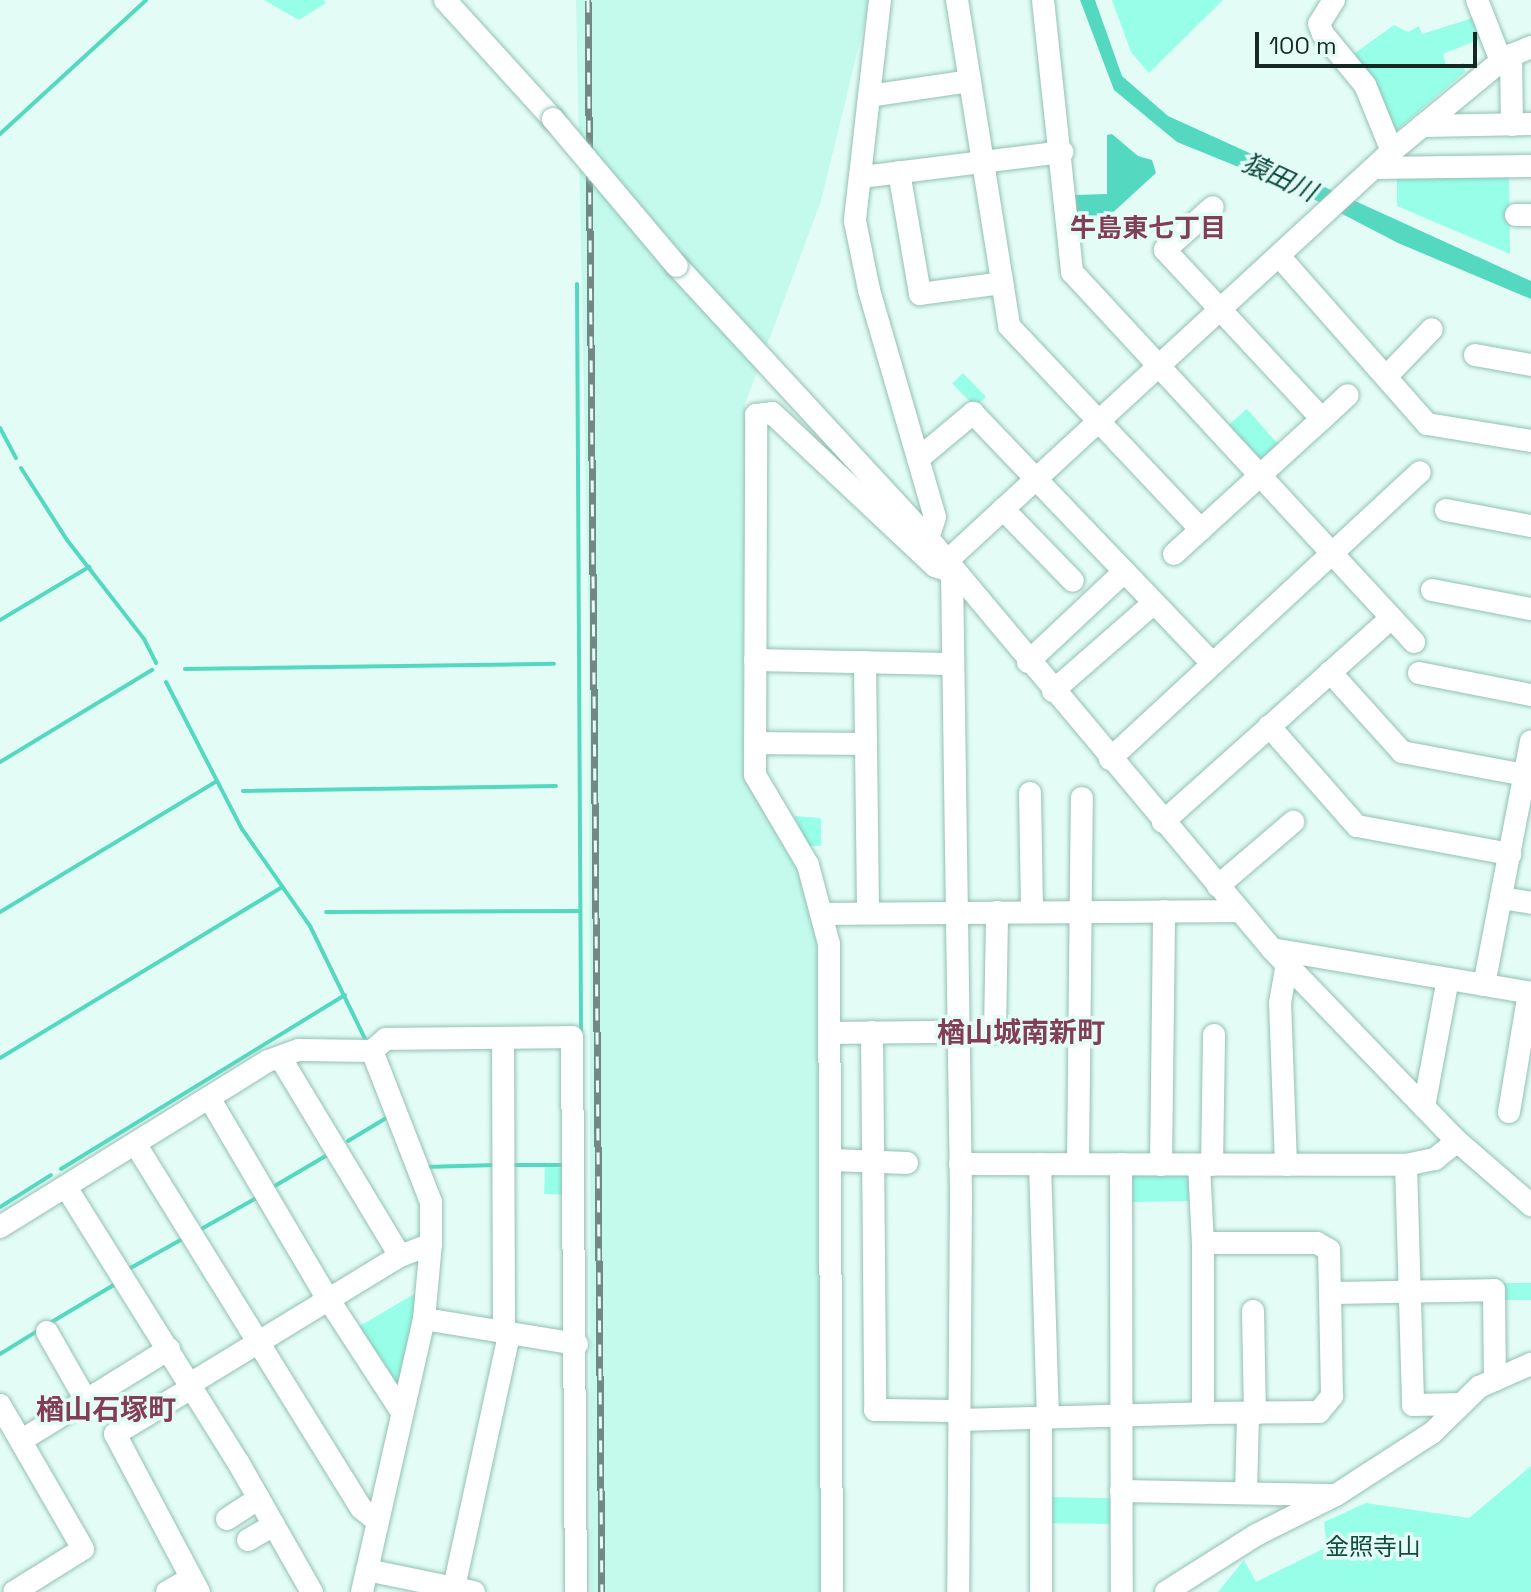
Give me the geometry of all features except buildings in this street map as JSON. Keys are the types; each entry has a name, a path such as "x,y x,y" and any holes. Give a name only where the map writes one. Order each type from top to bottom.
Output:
{"street":[{"path":"445,0 553,119 677,266 928,538 1028,662 1279,956 1457,1141 1531,1205"},
{"path":"880,0 855,221 859,250 935,517 928,538"},
{"path":"957,0 1009,326 1201,530"},
{"path":"1043,0 1062,152 1072,272 1330,555 1414,642"},
{"path":"1334,0 1319,24 1323,34 1365,85 1392,151"},
{"path":"1422,126 1522,124 1514,54 1477,0"},
{"path":"958,1592 960,1164 955,1032 956,912 949,566 1003,509 1097,420 1160,367 1392,151 1514,54"},
{"path":"869,96 970,81"},
{"path":"862,177 1062,152"},
{"path":"1367,174 1531,166"},
{"path":"899,172 920,294 1002,283"},
{"path":"1213,207 1165,250 1322,419"},
{"path":"1279,256 1427,424 1531,441"},
{"path":"1386,377 1432,329"},
{"path":"1475,355 1531,365"},
{"path":"1174,554 1348,395"},
{"path":"832,1592 832,1033 824,914 808,865 755,775 756,415 772,413 935,566 949,566"},
{"path":"918,459 973,413 1212,663"},
{"path":"1110,759 1420,472"},
{"path":"1003,509 1073,581"},
{"path":"1446,510 1531,526"},
{"path":"1028,662 1124,572"},
{"path":"1432,590 1531,609"},
{"path":"1053,691 1154,603"},
{"path":"1163,822 1390,619"},
{"path":"755,660 950,664"},
{"path":"865,662 868,913"},
{"path":"1330,672 1402,752 1525,775"},
{"path":"1419,673 1531,695"},
{"path":"1269,726 1357,826 1510,854"},
{"path":"1484,985 1510,854 1524,817 1525,775 1531,742"},
{"path":"755,743 865,744"},
{"path":"1030,793 1032,912"},
{"path":"1078,1164 1082,798"},
{"path":"1218,886 1293,822"},
{"path":"1501,898 1531,903"},
{"path":"1161,1165 1164,911"},
{"path":"824,914 1239,911"},
{"path":"995,1032 997,912"},
{"path":"1279,956 1530,993 1509,1112"},
{"path":"1279,956 1286,1165"},
{"path":"1424,1107 1448,979"},
{"path":"872,1032 875,1410 1044,1418 1319,1412 1332,1396 1329,1250 1317,1243 1203,1243"},
{"path":"832,1033 955,1032"},
{"path":"1203,1413 1203,1243 1214,1035"},
{"path":"0,1227 280,1057 299,1050 372,1051 386,1039 572,1037 577,1344 576,1592"},
{"path":"367,1570 460,1590 507,1335 503,1039"},
{"path":"362,1592 424,1319 431,1244 431,1202 372,1051"},
{"path":"280,1057 400,1256"},
{"path":"211,1101 402,1412"},
{"path":"960,1164 1406,1165 1435,1159 1457,1141"},
{"path":"136,1145 361,1508 377,1521"},
{"path":"833,1160 907,1163"},
{"path":"1040,1164 1044,1418 1041,1592"},
{"path":"1121,1164 1122,1592"},
{"path":"1406,1165 1413,1405 1460,1404"},
{"path":"66,1187 192,1385 312,1592"},
{"path":"167,1592 195,1585 158,1507 115,1434 256,1343 400,1256 431,1244"},
{"path":"1330,1293 1494,1290 1495,1380"},
{"path":"1246,1493 1253,1311"},
{"path":"424,1319 507,1335 577,1344"},
{"path":"47,1332 86,1400"},
{"path":"22,1440 169,1349"},
{"path":"1166,1592 1256,1535 1336,1495 1432,1433 1460,1404 1495,1380 1531,1364"},
{"path":"0,1405 83,1549 14,1592"},
{"path":"1121,1491 1336,1495"},
{"path":"227,1519 259,1498"},
{"path":"248,1540 274,1525"},
{"path":"0,1580 7,1592"}],"shaded area":[{"path":"576,0 870,0 821,201 745,404 743,772 797,860 820,946 822,1592 591,1592 589,642"}],"green space":[{"path":"264,0 323,0 326,3 299,20"},
{"path":"1112,0 1223,0 1149,73 1131,52"},
{"path":"1476,17 1485,37 1443,54 1447,68 1464,63 1465,72 1390,136 1352,60 1355,53 1394,25 1408,32 1419,26 1422,34"},
{"path":"1397,172 1509,172 1510,254 1397,206"},
{"path":"963,373 986,397 975,407 952,383"},
{"path":"1247,409 1278,444 1261,459 1252,456 1226,427"},
{"path":"794,816 821,818 821,846 809,846"},
{"path":"545,1167 568,1168 567,1195 544,1194"},
{"path":"1137,1170 1186,1171 1196,1179 1196,1201 1129,1202 1129,1179"},
{"path":"1500,1283 1531,1283 1531,1300 1500,1300"},
{"path":"416,1293 417,1312 399,1385 389,1381 358,1327"},
{"name":"金照寺山","path":"1531,1466 1531,1592 1218,1592 1244,1560 1256,1582 1327,1547 1324,1522 1366,1503 1469,1518"},
{"path":"1050,1497 1118,1498 1118,1524 1050,1523"}],"water":[{"name":"猿田川","path":"1080,0 1095,0 1122,76 1168,116 1531,281 1531,299 1398,243 1298,191 1177,142 1114,90"},
{"path":"1112,134 1138,156 1152,160 1156,173 1085,238 1077,236 1075,195 1107,194 1107,135"}],"waterway":[{"path":"0,134 146,0"},
{"path":"577,284 581,1035"},
{"path":"0,428 16,458"},
{"path":"21,468 67,540 144,639 156,663"},
{"path":"0,620 89,567"},
{"path":"185,669 554,664"},
{"path":"0,762 152,670"},
{"path":"166,682 242,829 310,926 366,1041"},
{"path":"0,912 217,781"},
{"path":"243,791 556,786"},
{"path":"0,1058 282,887"},
{"path":"326,912 579,911"},
{"path":"61,1169 345,995"},
{"path":"348,1141 388,1117"},
{"path":"273,1187 329,1154"},
{"path":"425,1167 496,1165"},
{"path":"513,1165 564,1165"},
{"path":"0,1207 51,1175"},
{"path":"203,1228 260,1196"},
{"path":"127,1270 184,1238"},
{"path":"50,1323 117,1283"},
{"path":"0,1354 39,1330"}],"railway":[{"path":"588,0 602,1592"}],"district":[{"name":"牛島東七丁目","path":"1148,229"},
{"name":"楢山城南新町","path":"1021,1032"},
{"name":"楢山石塚町","path":"106,1409"}]}
